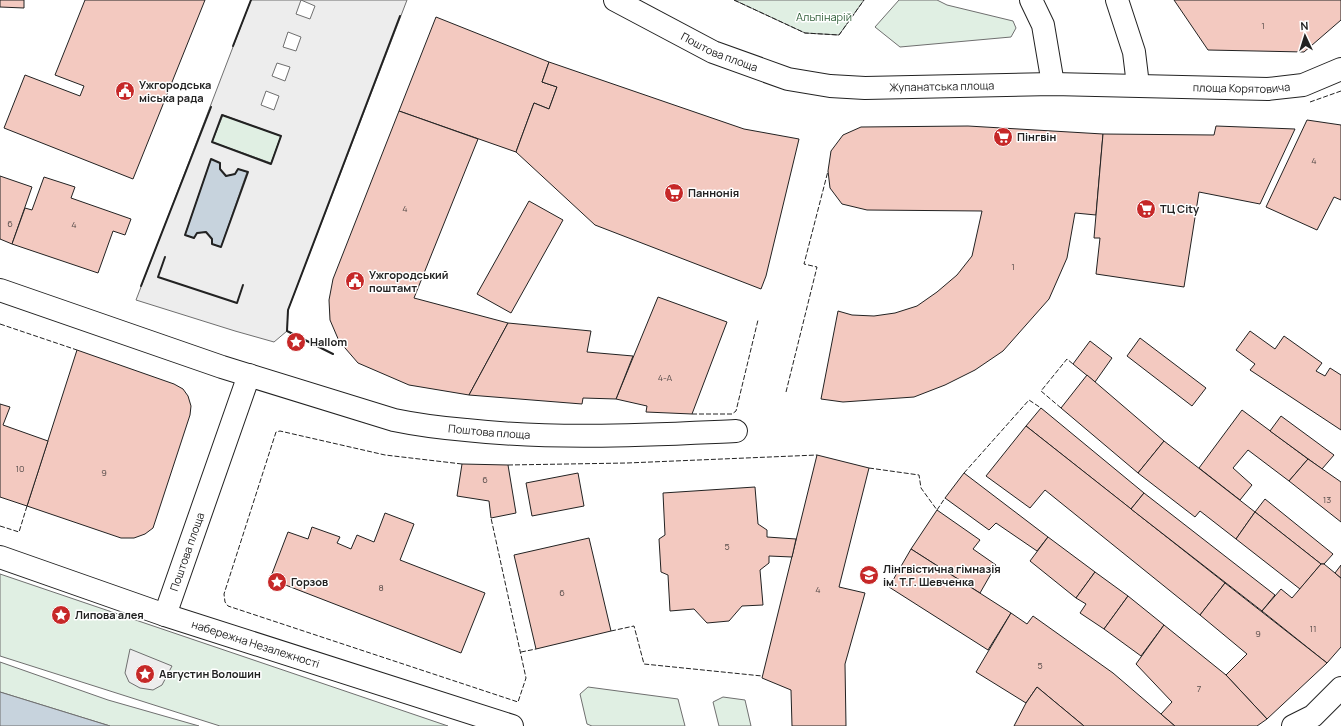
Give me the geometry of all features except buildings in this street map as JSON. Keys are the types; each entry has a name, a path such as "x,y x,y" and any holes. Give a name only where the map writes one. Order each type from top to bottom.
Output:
{"street":[{"name":"Поштова площа","path":"615,0 713,52 788,79 830,86"},
{"path":"1031,0 1043,25 1053,84"},
{"path":"1117,0 1134,52 1138,85"},
{"name":"площа Корятовича","path":"1138,85 1268,89 1303,85 1341,69"},
{"name":"Жупанатська площа","path":"830,86 865,88 1053,84 1138,85"},
{"name":"Поштова площа","path":"0,290 249,375 416,425 510,435 587,437 736,431"},
{"name":"Поштова площа","path":"165,614 249,375"},
{"name":"набережна Незалежності","path":"0,557 165,614 512,726"},
{"path":"1293,726 1316,721 1341,688"}],"green space":[{"name":"Альпінарій","path":"734,0 864,0 839,35 805,33"},
{"path":"899,0 937,0 947,5 1013,21 1016,28 1011,37 900,47 875,27"},
{"path":"222,115 281,136 271,164 212,142"},
{"name":"Липова алея","path":"0,574 448,726 220,726 0,656"},
{"path":"0,662 108,700 199,726 110,726 0,692"},
{"path":"588,687 678,699 685,726 592,726 587,724 580,694"},
{"path":"723,697 745,700 751,726 719,726 713,702"}],"shaded area":[{"path":"251,0 301,0 407,0 288,310 287,331 274,342 136,300","holes":["301,0 315,6 310,19 296,14","288,32 301,37 296,51 283,47","277,63 290,67 285,81 272,76","266,91 279,96 274,110 261,105","223,115 281,136 271,163 212,142","220,169 226,176 235,174 212,239 206,232 197,233"]},
{"path":"211,159 220,163 220,169 226,176 235,174 238,169 247,172 221,247 212,244 212,239 206,232 197,233 194,238 185,235"},
{"path":"130,649 172,666 162,685 153,690 140,688 129,682 125,673"},
{"path":"0,692 110,726 0,726"}],"fence":[{"path":"734,0 805,33 839,35 864,0"},
{"path":"1310,102 1341,91"},
{"path":"786,392 817,267 804,264 828,171"},
{"path":"692,414 732,414 736,411 758,320"},
{"path":"0,324 77,350"},
{"path":"1061,408 1041,391 1067,359 1073,364"},
{"path":"964,473 1029,400 1041,408"},
{"path":"462,464 385,455 280,431 276,432 224,594 225,602 228,606 518,702 526,678 491,518"},
{"path":"508,465 627,463 817,455"},
{"path":"869,468 919,475 921,488 937,510 945,498"},
{"path":"0,526 19,532 27,506"},
{"path":"611,631 634,626 644,664 762,676"},
{"path":"521,652 536,649"}],"wall":[{"path":"233,46 251,0"},
{"path":"333,354 287,331 288,310 400,16"},
{"path":"141,286 211,107"},
{"path":"222,115 281,136 271,164 212,142 222,115"},
{"path":"211,159 220,163 220,169 226,176 235,174 238,169 248,172 221,247 212,244 212,239 206,232 197,233 194,238 185,235 211,159"},
{"path":"165,257 158,277 237,303 243,285"}],"place":[{"name":"Ужгородська міська рада","path":"125,91"},
{"name":"Пінгвін","path":"1003,137"},
{"name":"Паннонія","path":"674,193"},
{"name":"ТЦ City","path":"1146,209"},
{"name":"Ужгородський поштамт","path":"355,281"},
{"name":"Hallom","path":"296,342"},
{"name":"Лінгвістична гімназія ім. Т.Г. Шевченка","path":"869,575"},
{"name":"Горзов","path":"277,582"},
{"name":"Липова алея","path":"61,615"},
{"name":"Августин Волошин","path":"145,674"}]}
